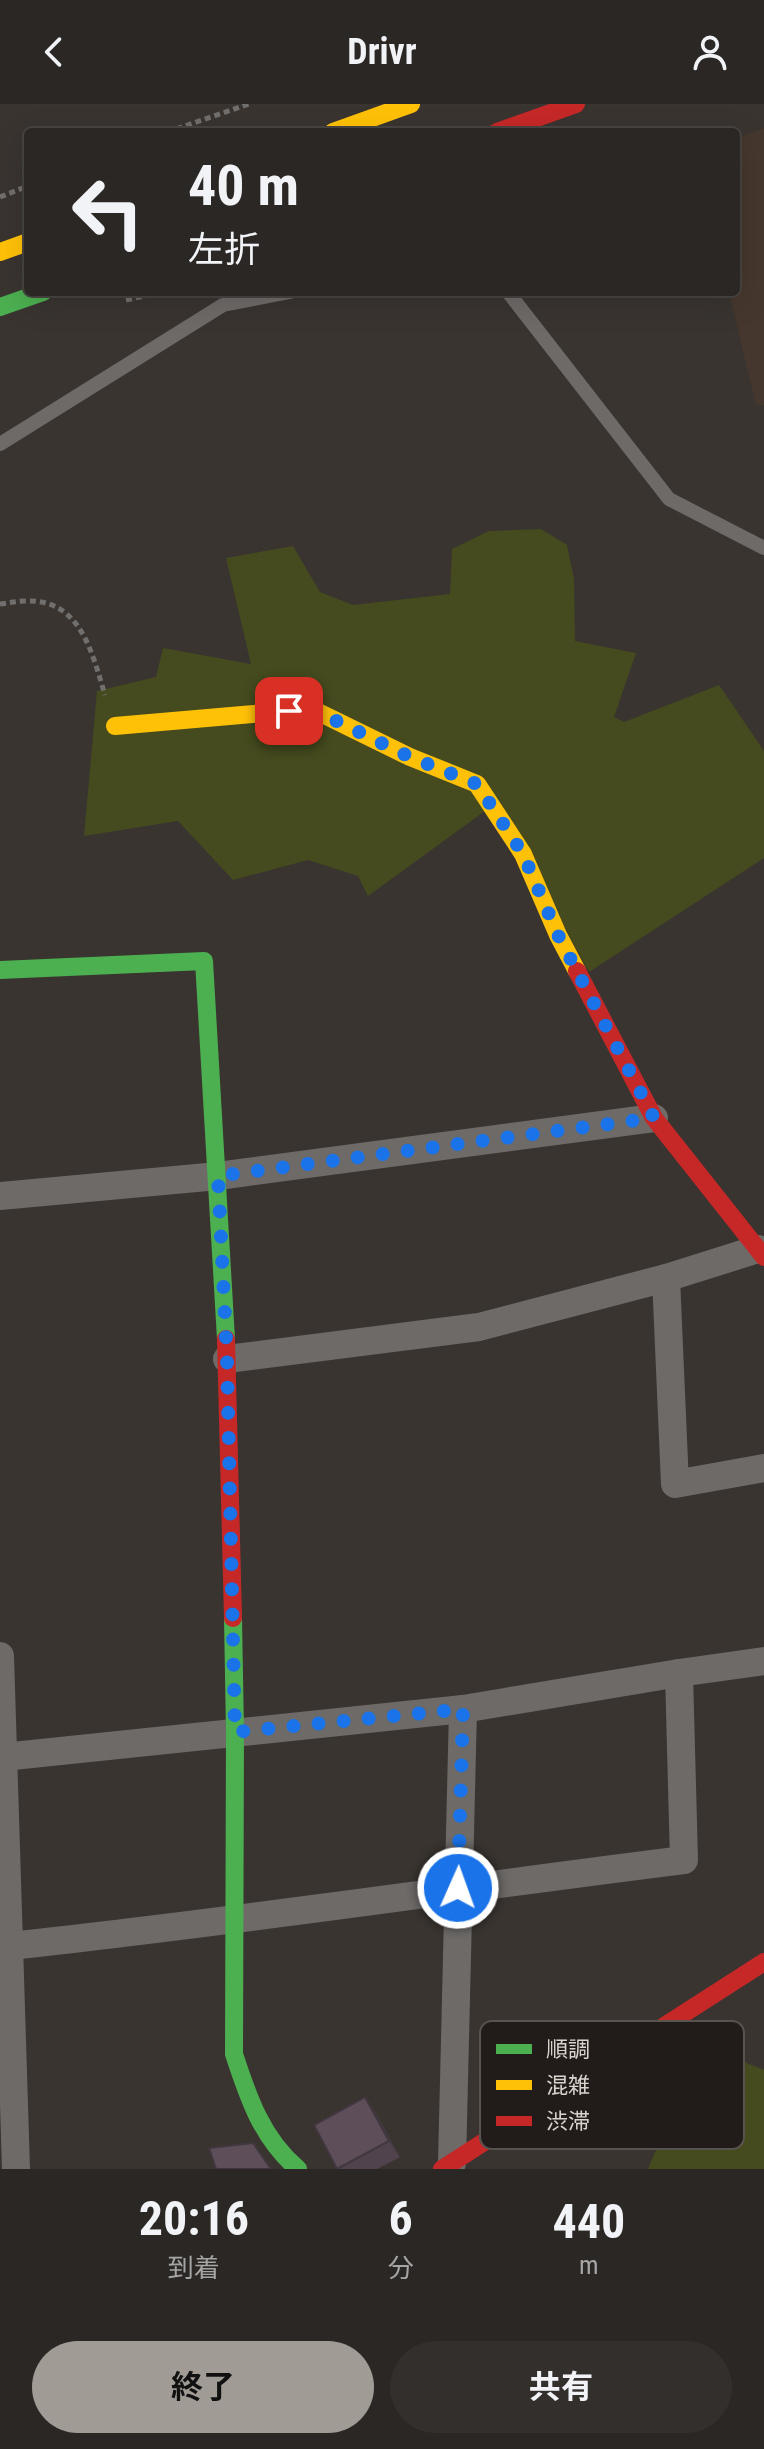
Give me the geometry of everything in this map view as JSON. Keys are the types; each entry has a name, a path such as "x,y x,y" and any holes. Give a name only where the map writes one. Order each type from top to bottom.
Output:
{"main road":[{"path":"344,128 411,104"},
{"path":"508,128 576,104"},
{"path":"0,252 24,243"},
{"path":"0,307 32,296"},
{"path":"115,726 312,709 410,757 477,784 523,854 558,935 654,1118 761,1253"},
{"path":"0,970 204,961 227,1359 235,1732 234,2054 250,2104 283,2159 298,2169"},
{"path":"672,2021 764,1962"},
{"path":"447,2166 480,2145"}],"street":[{"path":"0,1196 218,1176 654,1118"},
{"path":"227,1359 479,1327 761,1253"},
{"path":"666,1278 675,1484 764,1468"},
{"path":"0,1656 16,2169"},
{"path":"3,1757 463,1709 764,1661"},
{"path":"9,1946 234,1920 684,1860 679,1673"},
{"path":"447,2166 463,1709"}],"lane":[{"path":"0,444 223,305 269,296"},
{"path":"511,296 669,499 764,548"}],"path":[{"path":"179,128 249,104"},
{"path":"0,197 24,188"},
{"path":"126,300 144,296"},
{"path":"0,604 29,601 57,607 78,625 94,656 115,726"}],"shaded area":[{"path":"764,128 764,405 756,405 730,296 740,296 740,137"}],"green space":[{"path":"541,529 567,545 574,579 575,641 636,653 614,717 624,722 719,685 764,751 764,858 589,972 496,803 368,896 358,876 308,860 233,880 178,821 84,836 97,691 156,677 163,648 251,664 226,558 293,546 320,592 353,605 450,594 452,549 489,531"},
{"path":"744,2062 764,2070 764,2169 648,2169 656,2149 744,2149"}],"building":[{"path":"365,2097 389,2141 337,2169 314,2125"},
{"path":"253,2143 271,2169 216,2169 209,2148"}],"traffic: fast":[{"path":"0,307 32,296"},
{"path":"0,970 204,961 226,1339"},
{"path":"233,1618 234,2054 266,2131 298,2169"}],"traffic: slow":[{"path":"344,128 411,104"},
{"path":"0,252 24,243"},
{"path":"115,726 312,709 410,757 477,784 523,854 577,971"}],"traffic: jam":[{"path":"508,128 576,104"},
{"path":"577,971 654,1118 764,1257"},
{"path":"226,1339 233,1618"},
{"path":"672,2021 764,1962"},
{"path":"442,2169 480,2145"}],"route":[{"path":"289,711 312,709 410,757 477,784 523,854 558,935 654,1118 218,1176 227,1359 235,1732 463,1709 458,1888"}]}
